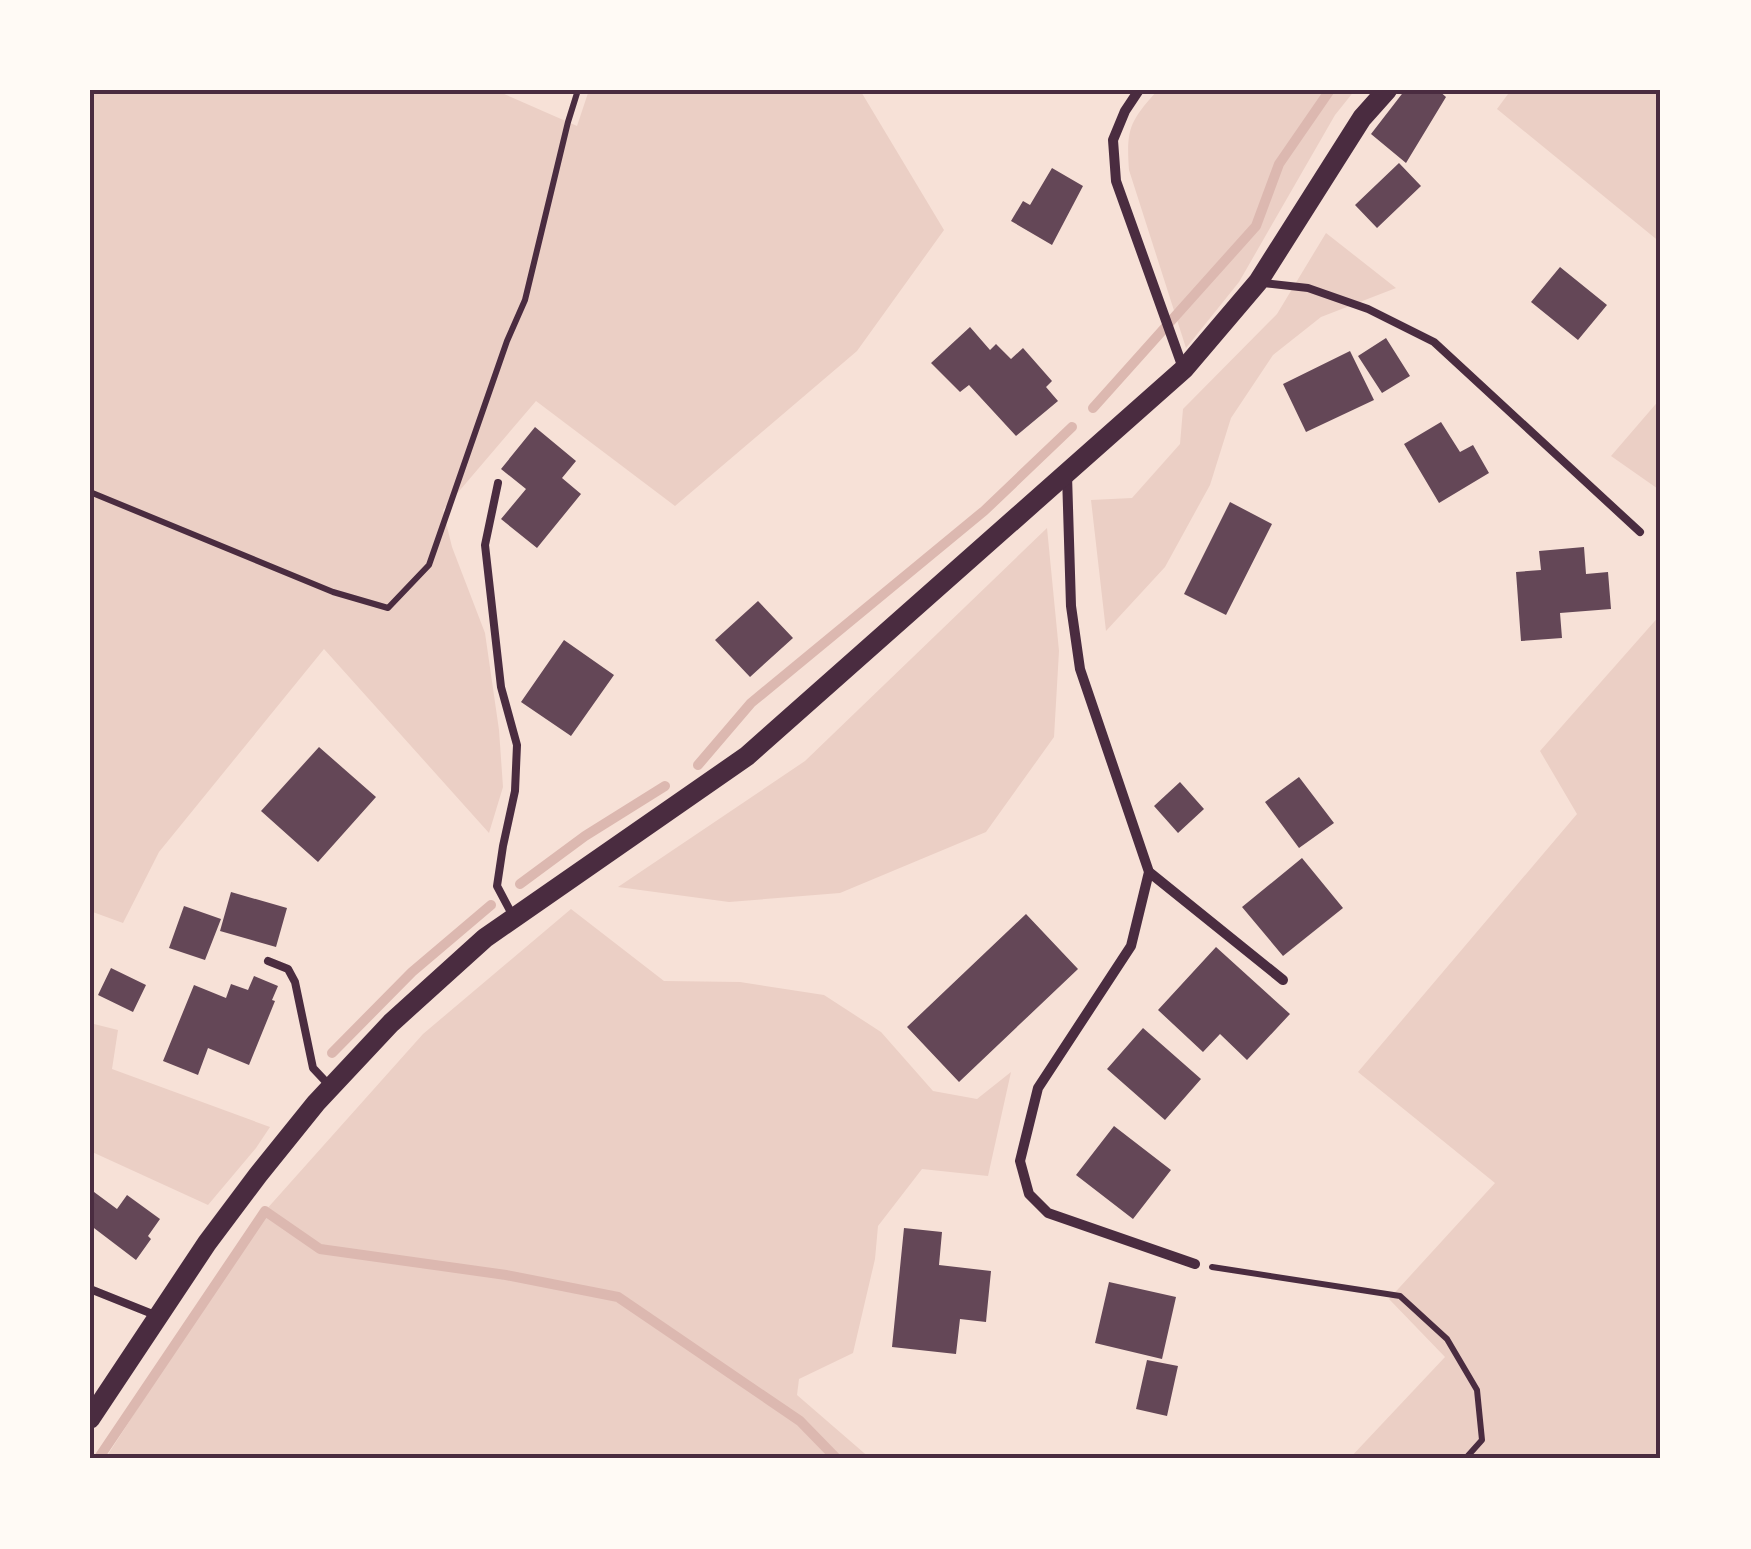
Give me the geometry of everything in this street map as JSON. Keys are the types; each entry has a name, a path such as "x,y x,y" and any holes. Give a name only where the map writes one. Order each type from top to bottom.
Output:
{"main road":[{"path":"90,1419 207,1243 258,1175 391,1023 485,938 747,756 1184,369 1258,282 1362,118 1387,90"}],"street":[{"path":"1138,90 1113,140 1116,181 1184,369"},
{"path":"1067,474 1071,606 1080,670 1149,872 1283,980"},
{"path":"1149,872 1130,946 1038,1088 1020,1160 1030,1194 1048,1213 1195,1264"}],"lane":[{"path":"1258,282 1308,288 1368,308 1434,342 1640,532"},
{"path":"498,484 486,545 501,687 516,744 514,791 497,886 514,918"},
{"path":"268,961 288,969 295,982 313,1068 331,1088"},
{"path":"90,1289 159,1316"}],"path":[{"path":"90,492 333,592 388,608 429,566 507,341 525,300 578,90"},
{"path":"1195,1264 1400,1296 1447,1338 1476,1390 1482,1440 1465,1459"}],"shaded area":[{"path":"90,90 495,90 577,126 589,90 860,90 944,230 857,351 675,506 536,401 443,510 452,547 485,633 499,730 503,787 489,833 324,649 159,852 123,923 90,911"},
{"path":"1158,90 1355,90 1335,115 1239,282 1186,348 1129,170 1132,126"},
{"path":"1511,90 1661,90 1661,243 1497,109"},
{"path":"1326,233 1396,288 1321,317 1273,355 1231,418 1210,485 1165,567 1106,631 1091,500 1132,498 1180,444 1183,409 1277,314"},
{"path":"1661,398 1661,491 1611,456"},
{"path":"1047,528 1059,651 1054,737 986,832 840,893 729,902 618,887 805,761"},
{"path":"1661,614 1661,1459 1349,1459 1445,1357 1389,1299 1495,1183 1358,1072 1577,814 1540,751"},
{"path":"571,909 664,981 740,982 824,995 881,1032 933,1091 977,1099 1011,1072 988,1176 922,1169 878,1226 875,1259 853,1353 799,1379 797,1395 871,1459 105,1459 265,1211 423,1034"},
{"path":"90,1023 118,1030 112,1069 270,1127 208,1205 90,1151"}],"building":[{"path":"1405,90 1438,90 1446,97 1406,163 1371,134"},
{"path":"1399,163 1421,186 1377,228 1355,205"},
{"path":"1052,168 1083,186 1052,245 1011,221 1023,201 1030,205"},
{"path":"1560,267 1607,305 1578,340 1531,302"},
{"path":"970,327 990,350 996,344 1011,359 1023,348 1052,381 1046,387 1058,401 1016,436 969,385 960,392 931,363"},
{"path":"1386,338 1410,376 1382,393 1358,356"},
{"path":"1350,351 1374,400 1306,432 1283,384"},
{"path":"1441,422 1460,452 1473,445 1489,473 1439,503 1404,444"},
{"path":"535,427 576,461 562,478 581,494 537,548 501,519 526,489 501,469"},
{"path":"1230,502 1272,524 1226,615 1184,594"},
{"path":"1584,547 1586,574 1608,572 1611,609 1560,613 1562,638 1521,641 1516,572 1541,570 1539,551"},
{"path":"758,601 793,638 750,677 715,640"},
{"path":"564,640 614,675 571,736 521,702"},
{"path":"319,747 376,797 318,862 261,811"},
{"path":"1299,777 1334,823 1299,848 1265,802"},
{"path":"1180,782 1204,809 1178,833 1154,806"},
{"path":"1302,858 1343,908 1283,956 1242,907"},
{"path":"231,892 287,908 276,947 220,931"},
{"path":"184,906 221,919 205,960 169,948"},
{"path":"1026,914 1078,969 959,1082 907,1027"},
{"path":"1216,947 1290,1014 1247,1060 1220,1034 1203,1052 1158,1010"},
{"path":"111,968 146,985 133,1012 98,995"},
{"path":"254,976 278,986 249,1065 208,1048 198,1075 163,1061 194,985 226,998 231,984 248,990"},
{"path":"1143,1028 1201,1079 1165,1120 1107,1069"},
{"path":"1114,1126 1171,1170 1133,1219 1076,1175"},
{"path":"90,1189 117,1209 127,1195 160,1219 136,1260 90,1225"},
{"path":"904,1228 942,1232 939,1265 991,1271 986,1322 960,1319 956,1354 892,1347"},
{"path":"1109,1282 1176,1297 1162,1359 1095,1343"},
{"path":"1147,1360 1178,1366 1167,1416 1136,1409"}],"waterway":[{"path":"1093,408 1256,226 1279,164 1330,90"},
{"path":"698,765 751,703 984,511 1072,427"},
{"path":"520,884 585,836 665,786"},
{"path":"332,1053 412,972 491,905"},
{"path":"98,1459 265,1211 320,1249 506,1275 618,1297 800,1421 837,1459"}]}
